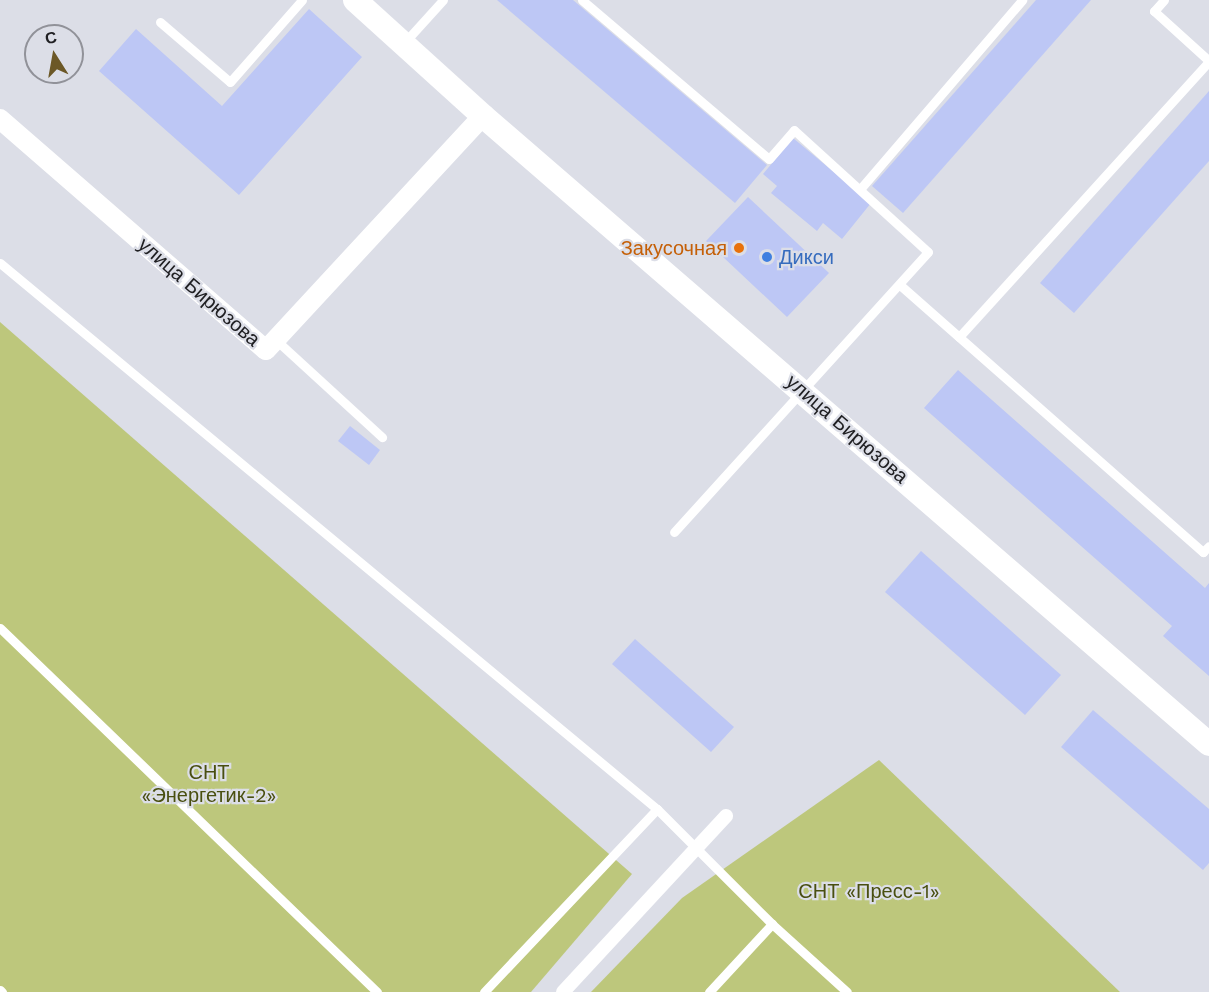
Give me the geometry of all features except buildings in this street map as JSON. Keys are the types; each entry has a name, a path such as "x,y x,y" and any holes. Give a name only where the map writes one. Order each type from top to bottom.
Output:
{"street":[{"name":"улица Бирюзова","path":"356,0 483,116 1209,744"},
{"name":"улица Бирюзова","path":"0,118 266,350 483,116"},
{"path":"562,992 726,816"}],"lane":[{"path":"160,22 230,82 302,0"},
{"path":"404,44 442,0"},
{"path":"582,0 769,159 794,130 861,188 928,252 804,392 674,532"},
{"path":"861,188 1022,0"},
{"path":"959,337 1208,60 1155,11 1164,0"},
{"path":"0,263 657,809 772,924 848,992"},
{"path":"900,285 1203,552 1209,546"},
{"path":"276,340 382,436"},
{"path":"0,628 377,992"},
{"path":"484,992 657,809"},
{"path":"711,991 772,924"}],"green space":[{"name":"СНТ «Энергетик-2»","path":"0,322 632,874 531,992 0,992"},
{"name":"СНТ «Пресс-1»","path":"879,760 1120,992 591,992 682,898"}],"place":[{"name":"Закусочная","path":"739,248"},
{"name":"Дикси","path":"767,257"}]}
